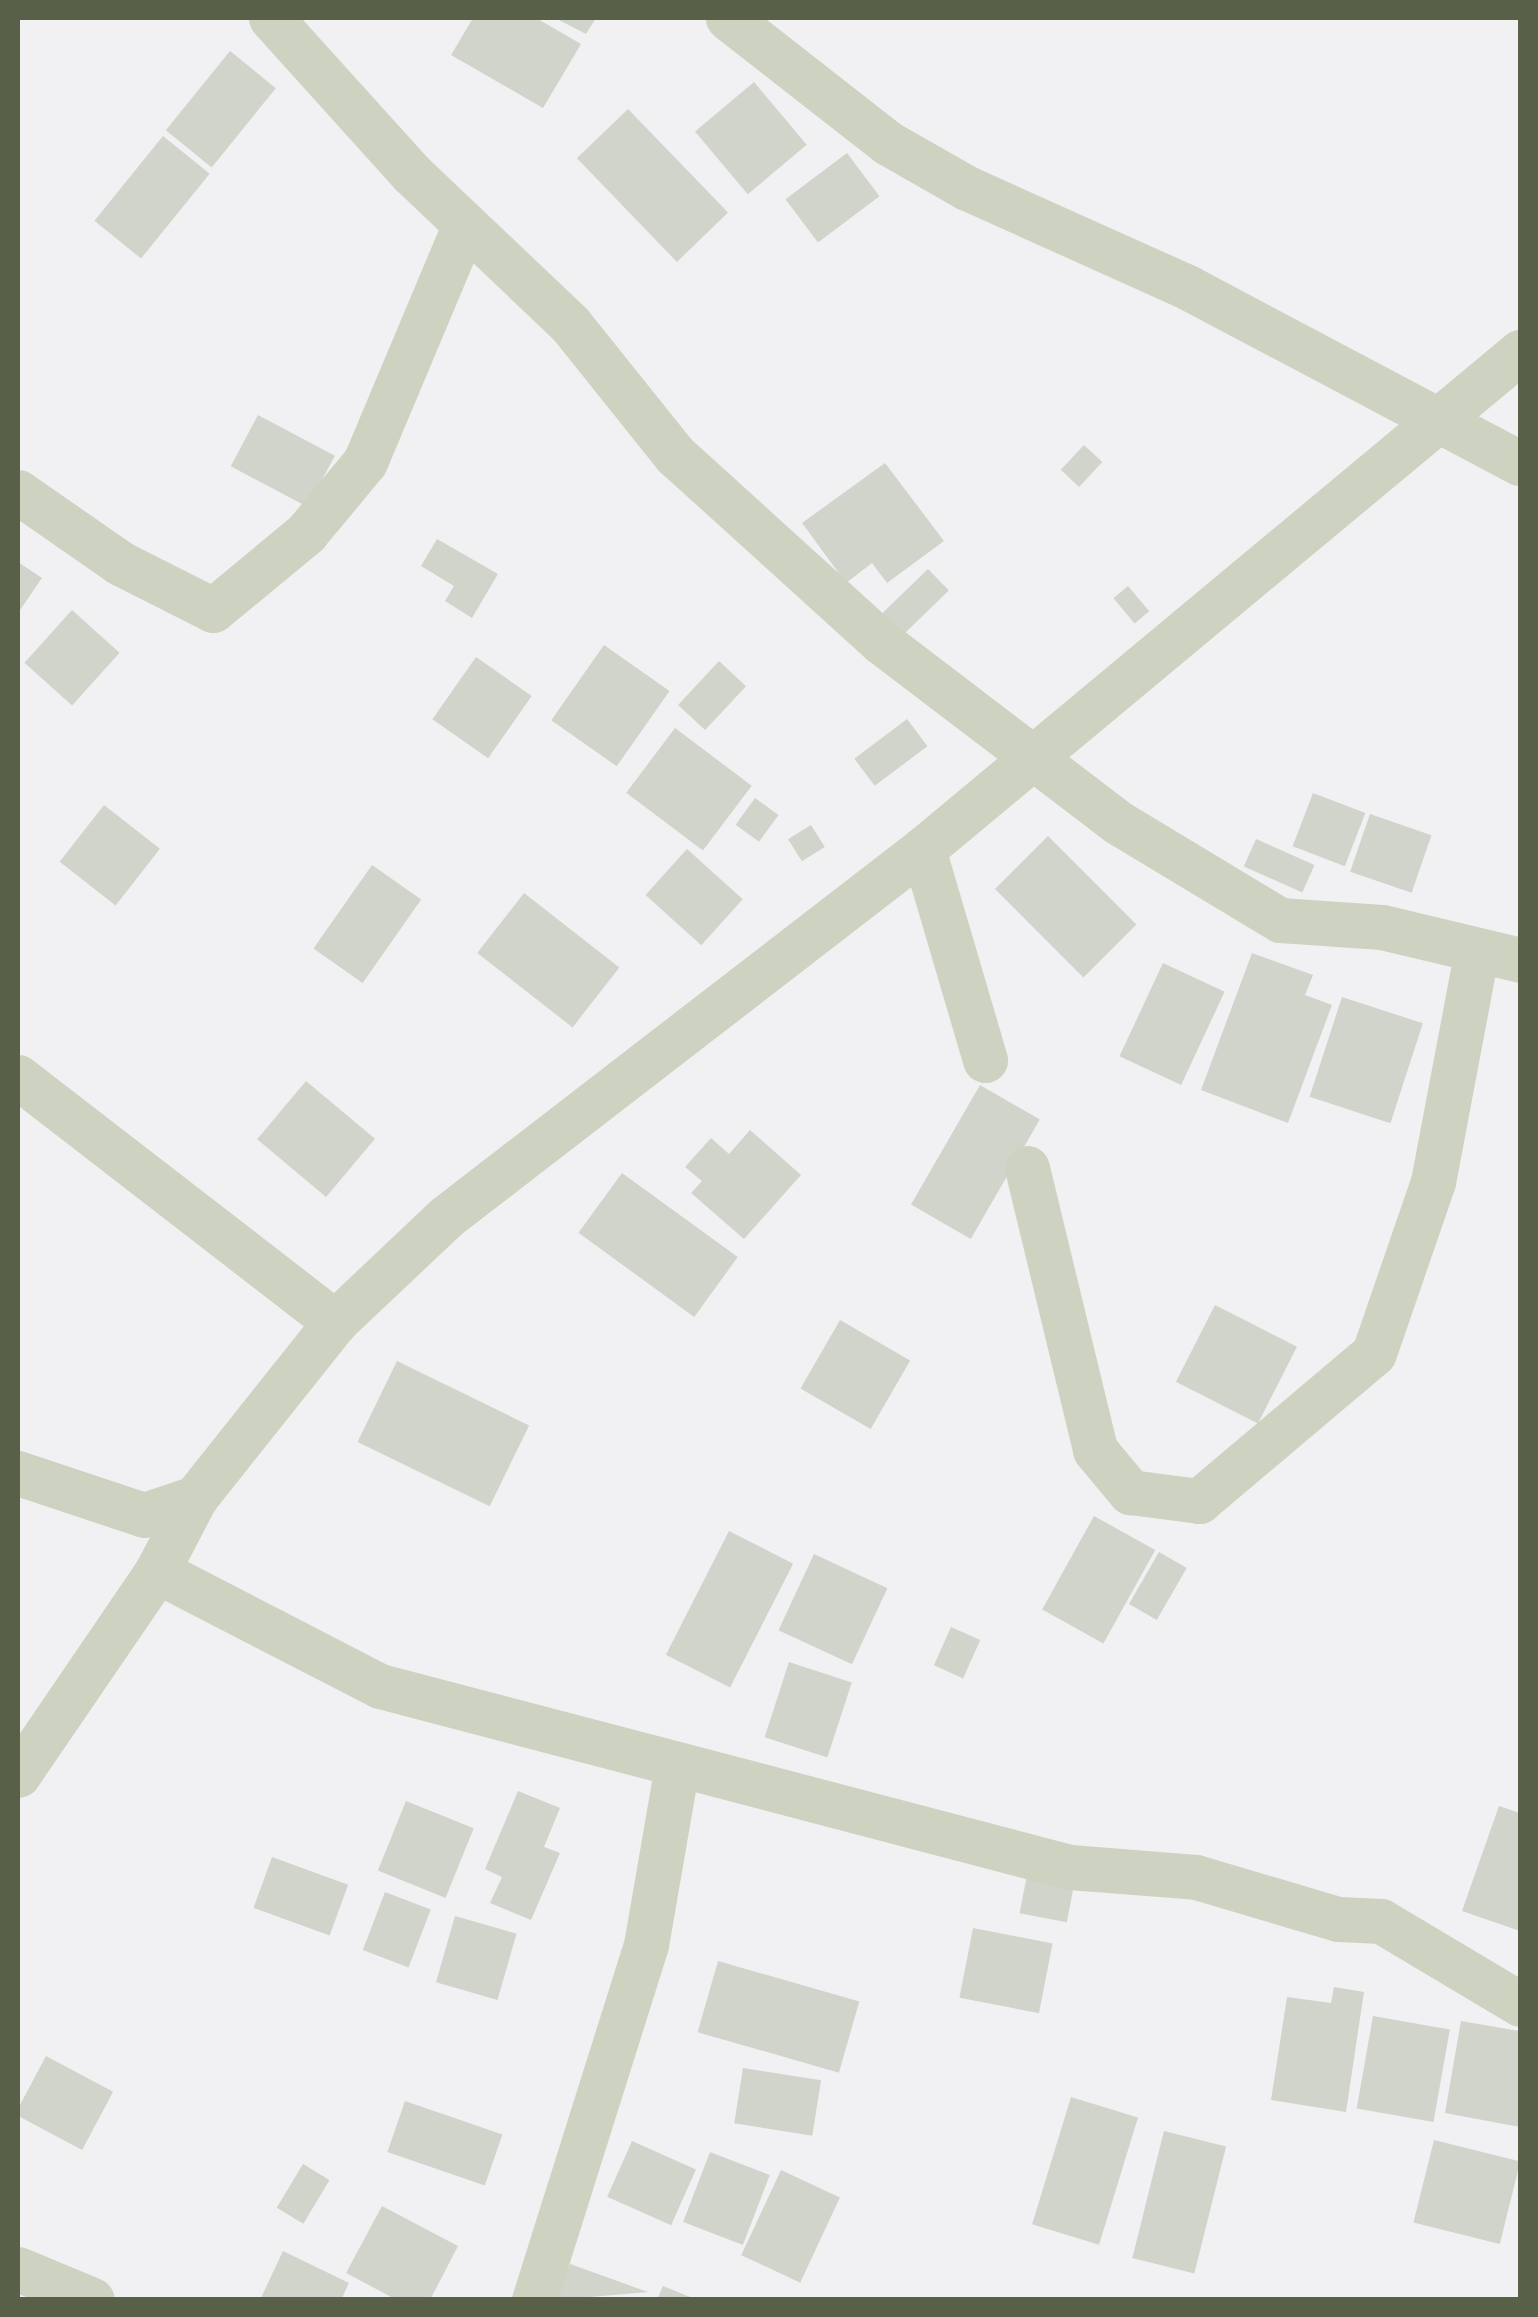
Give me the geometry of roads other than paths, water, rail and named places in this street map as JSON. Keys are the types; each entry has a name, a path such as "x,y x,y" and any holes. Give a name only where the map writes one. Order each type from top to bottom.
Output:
{"street":[{"path":"271,18 464,227 570,324 675,455 880,641 1038,753 1119,823 1280,920 1382,927 1476,954 1520,960"},
{"path":"728,18 888,142 967,188 1444,417 1520,463"},
{"path":"18,492 120,563 213,610 306,533 365,462 464,227"},
{"path":"18,1775 157,1571 195,1498 335,1322 446,1216 923,849 1520,352"},
{"path":"923,849 985,1060"},
{"path":"1027,1168 1095,1450 1130,1492 1199,1500 1374,1353 1433,1182 1476,954"},
{"path":"18,1077 335,1322"},
{"path":"18,1472 144,1514 195,1498"},
{"path":"157,1571 380,1686 1070,1867 1196,1877 1338,1920 1381,1921 1520,2004"},
{"path":"534,2300 646,1946 676,1766"},
{"path":"18,2269 92,2300"}]}
